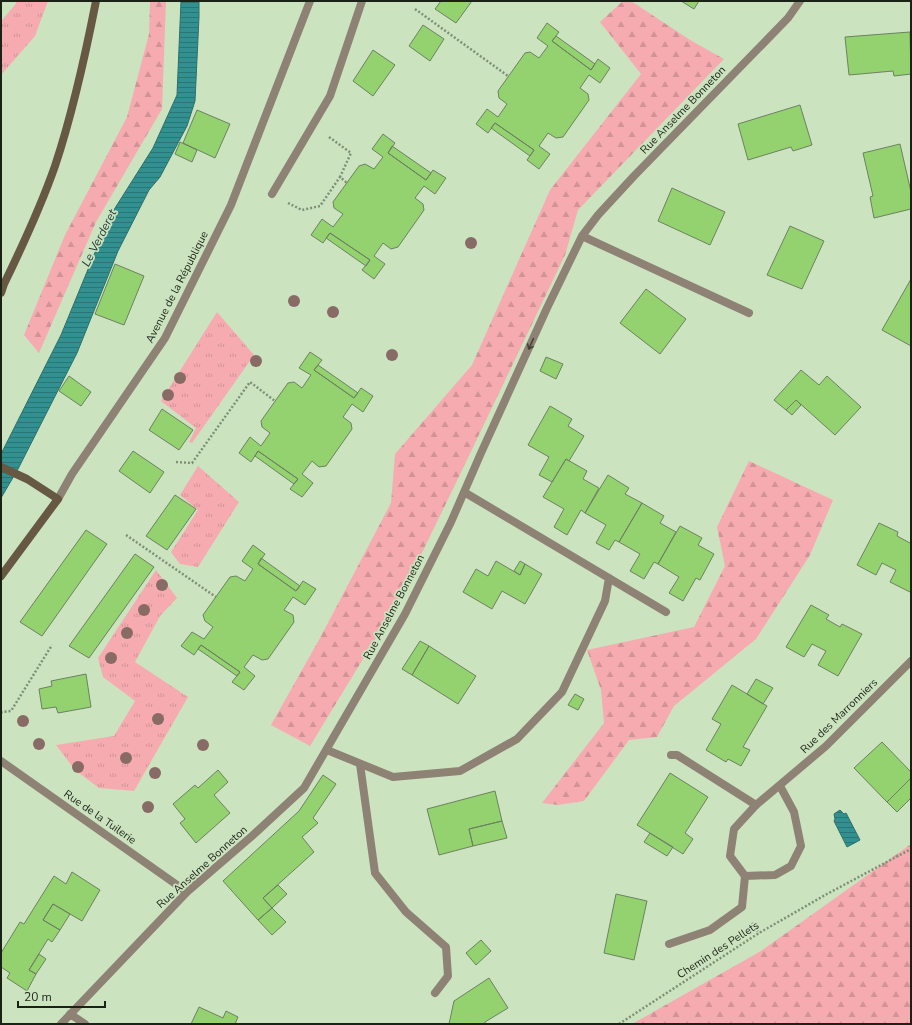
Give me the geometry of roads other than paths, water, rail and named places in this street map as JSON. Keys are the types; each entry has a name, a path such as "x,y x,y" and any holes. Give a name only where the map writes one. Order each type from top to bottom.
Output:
{"main road":[{"path":"1,293 2,285 33,220 54,167 72,111 96,1"},
{"path":"1,467 27,479 58,499"},
{"name":"Avenue de la République","path":"1,576 58,499"}],"street":[{"name":"Avenue de la République","path":"58,499 72,474 165,338 231,205 310,1"},
{"path":"272,194 330,96 362,1"},
{"name":"Rue Anselme Bonneton","path":"61,1024 187,892 252,836 304,788 405,614 451,522 547,308 582,236 598,215 634,176 788,18 800,1"},
{"path":"582,236 749,313"},
{"path":"464,492 666,612"},
{"path":"326,750 393,777 460,771 517,739 562,692 605,601 609,578"},
{"name":"Rue des Marronniers","path":"745,876 730,856 734,829 756,805 826,746 911,661"},
{"path":"670,755 677,755 756,805"},
{"name":"Rue de la Tuilerie","path":"1,761 187,892"},
{"path":"360,764 375,873 406,912 446,947 448,976 435,992"},
{"path":"669,944 710,930 742,907 745,876 775,875 791,866 801,846 794,812 780,786"},
{"path":"70,1014 85,1024"}],"water":[{"name":"Le Verderet","path":"181,1 199,1 195,101 187,126 160,177 149,190 118,251 77,353 18,469 1,498 1,454 61,335 110,216 153,148 177,95"},
{"path":"840,810 844,814 846,813 860,840 847,847 834,821 834,814"}]}
